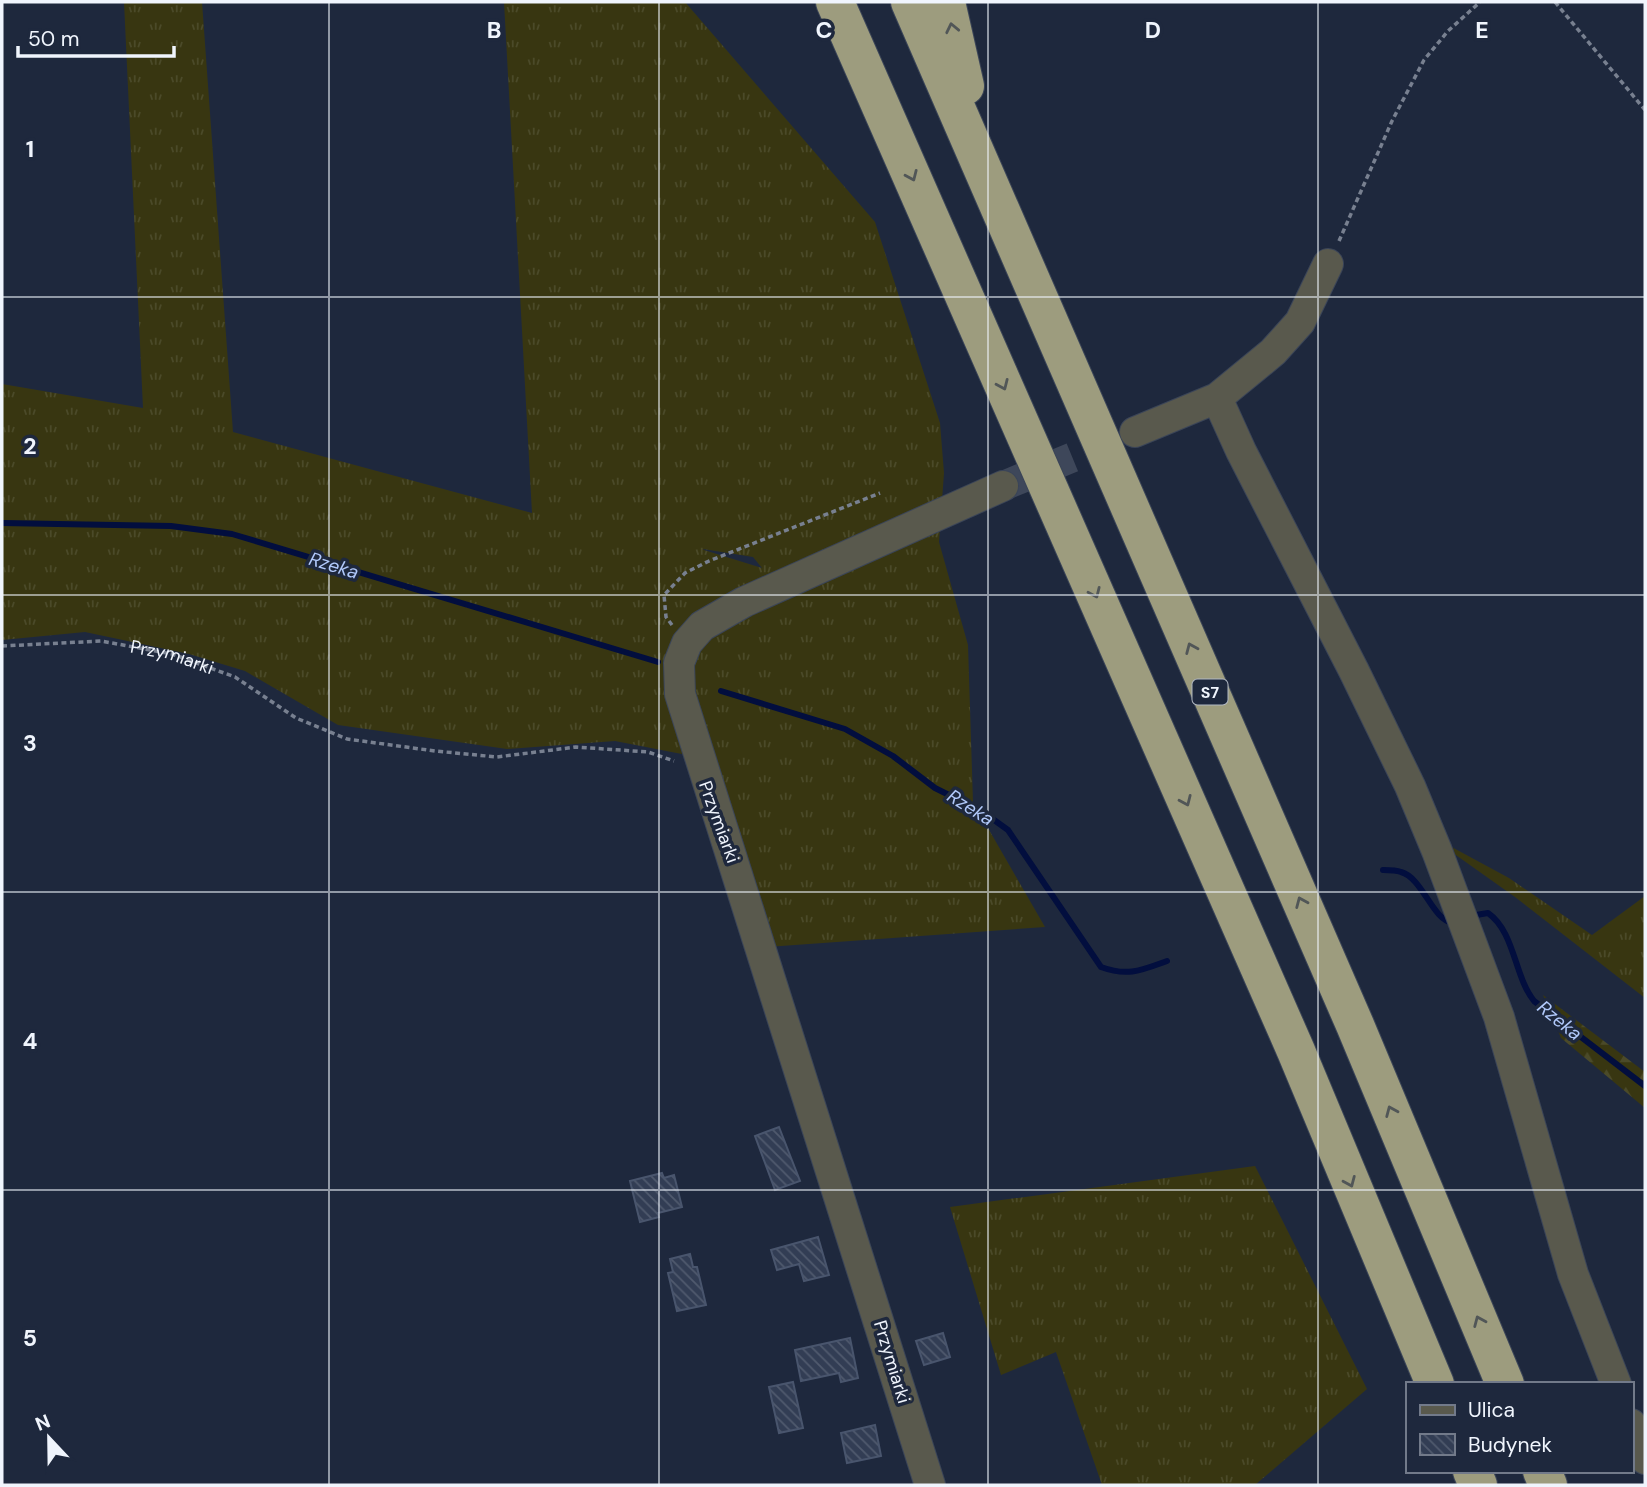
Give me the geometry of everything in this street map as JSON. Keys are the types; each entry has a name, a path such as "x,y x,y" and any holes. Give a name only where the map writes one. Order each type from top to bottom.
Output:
{"highway":[{"path":"816,2 890,126"},
{"path":"835,2 1296,1051 1434,1382"},
{"name":"S7","path":"910,2 1355,1025 1504,1382"},
{"path":"946,2 982,166"}],"street":[{"path":"1135,432 1217,398 1273,352 1300,322 1328,264"},
{"path":"1217,398 1241,451 1410,786 1437,851 1499,1017 1573,1274 1615,1382"},
{"path":"706,777 680,694 679,663 687,643 702,626 744,603 1003,486"},
{"name":"Przymiarki","path":"706,777 930,1485"},
{"path":"1633,1429 1645,1459"}],"path":[{"path":"1328,264 1392,121 1424,60 1448,31 1480,2"},
{"path":"1555,2 1645,110"},
{"path":"687,643 666,617 664,595 685,573 880,493"},
{"name":"Przymiarki","path":"2,646 101,641 172,654 235,677 296,718 347,739 496,757 576,747 648,752 691,767 706,777"}],"green space":[{"path":"124,2 202,2 233,432 532,513 504,2 685,2 875,222 940,423 944,473 939,542 968,645 973,802 1045,927 767,947 687,755 615,741 507,749 338,725 245,671 189,654 85,632 2,640 2,384 143,408","holes":["703,549 753,557 762,568"]},
{"path":"1422,831 1509,878 1592,935 1645,896 1645,998 1515,897"},
{"path":"1543,995 1645,1072 1645,1108 1561,1038"},
{"path":"1255,1166 1367,1389 1255,1485 1102,1485 1056,1352 1001,1375 950,1207"}],"building":[{"path":"779,1127 800,1181 775,1190 755,1136"},
{"path":"662,1173 664,1178 674,1175 682,1207 658,1213 659,1217 640,1222 630,1181"},
{"path":"818,1237 829,1275 804,1281 799,1264 777,1270 771,1250"},
{"path":"690,1254 693,1267 697,1267 706,1305 677,1311 668,1273 673,1272 670,1259"},
{"path":"943,1333 950,1357 924,1365 916,1341"},
{"path":"850,1338 858,1378 841,1382 839,1373 801,1381 795,1350"},
{"path":"793,1382 803,1428 779,1433 769,1387"},
{"path":"875,1425 881,1456 847,1463 841,1433"}],"waterway":[{"name":"Rzeka","path":"2,523 171,526 232,534 658,662"},
{"name":"Rzeka","path":"721,691 845,729 893,756 935,788 983,812 1008,830 1101,967 1127,972 1167,961"},
{"name":"Rzeka","path":"1383,870 1397,871 1409,876 1439,915 1453,923"},
{"name":"Rzeka","path":"1470,916 1488,913 1497,921 1504,931 1527,991 1534,1001 1645,1086"}],"tunnel":[{"path":"1003,486 1122,437"}]}
